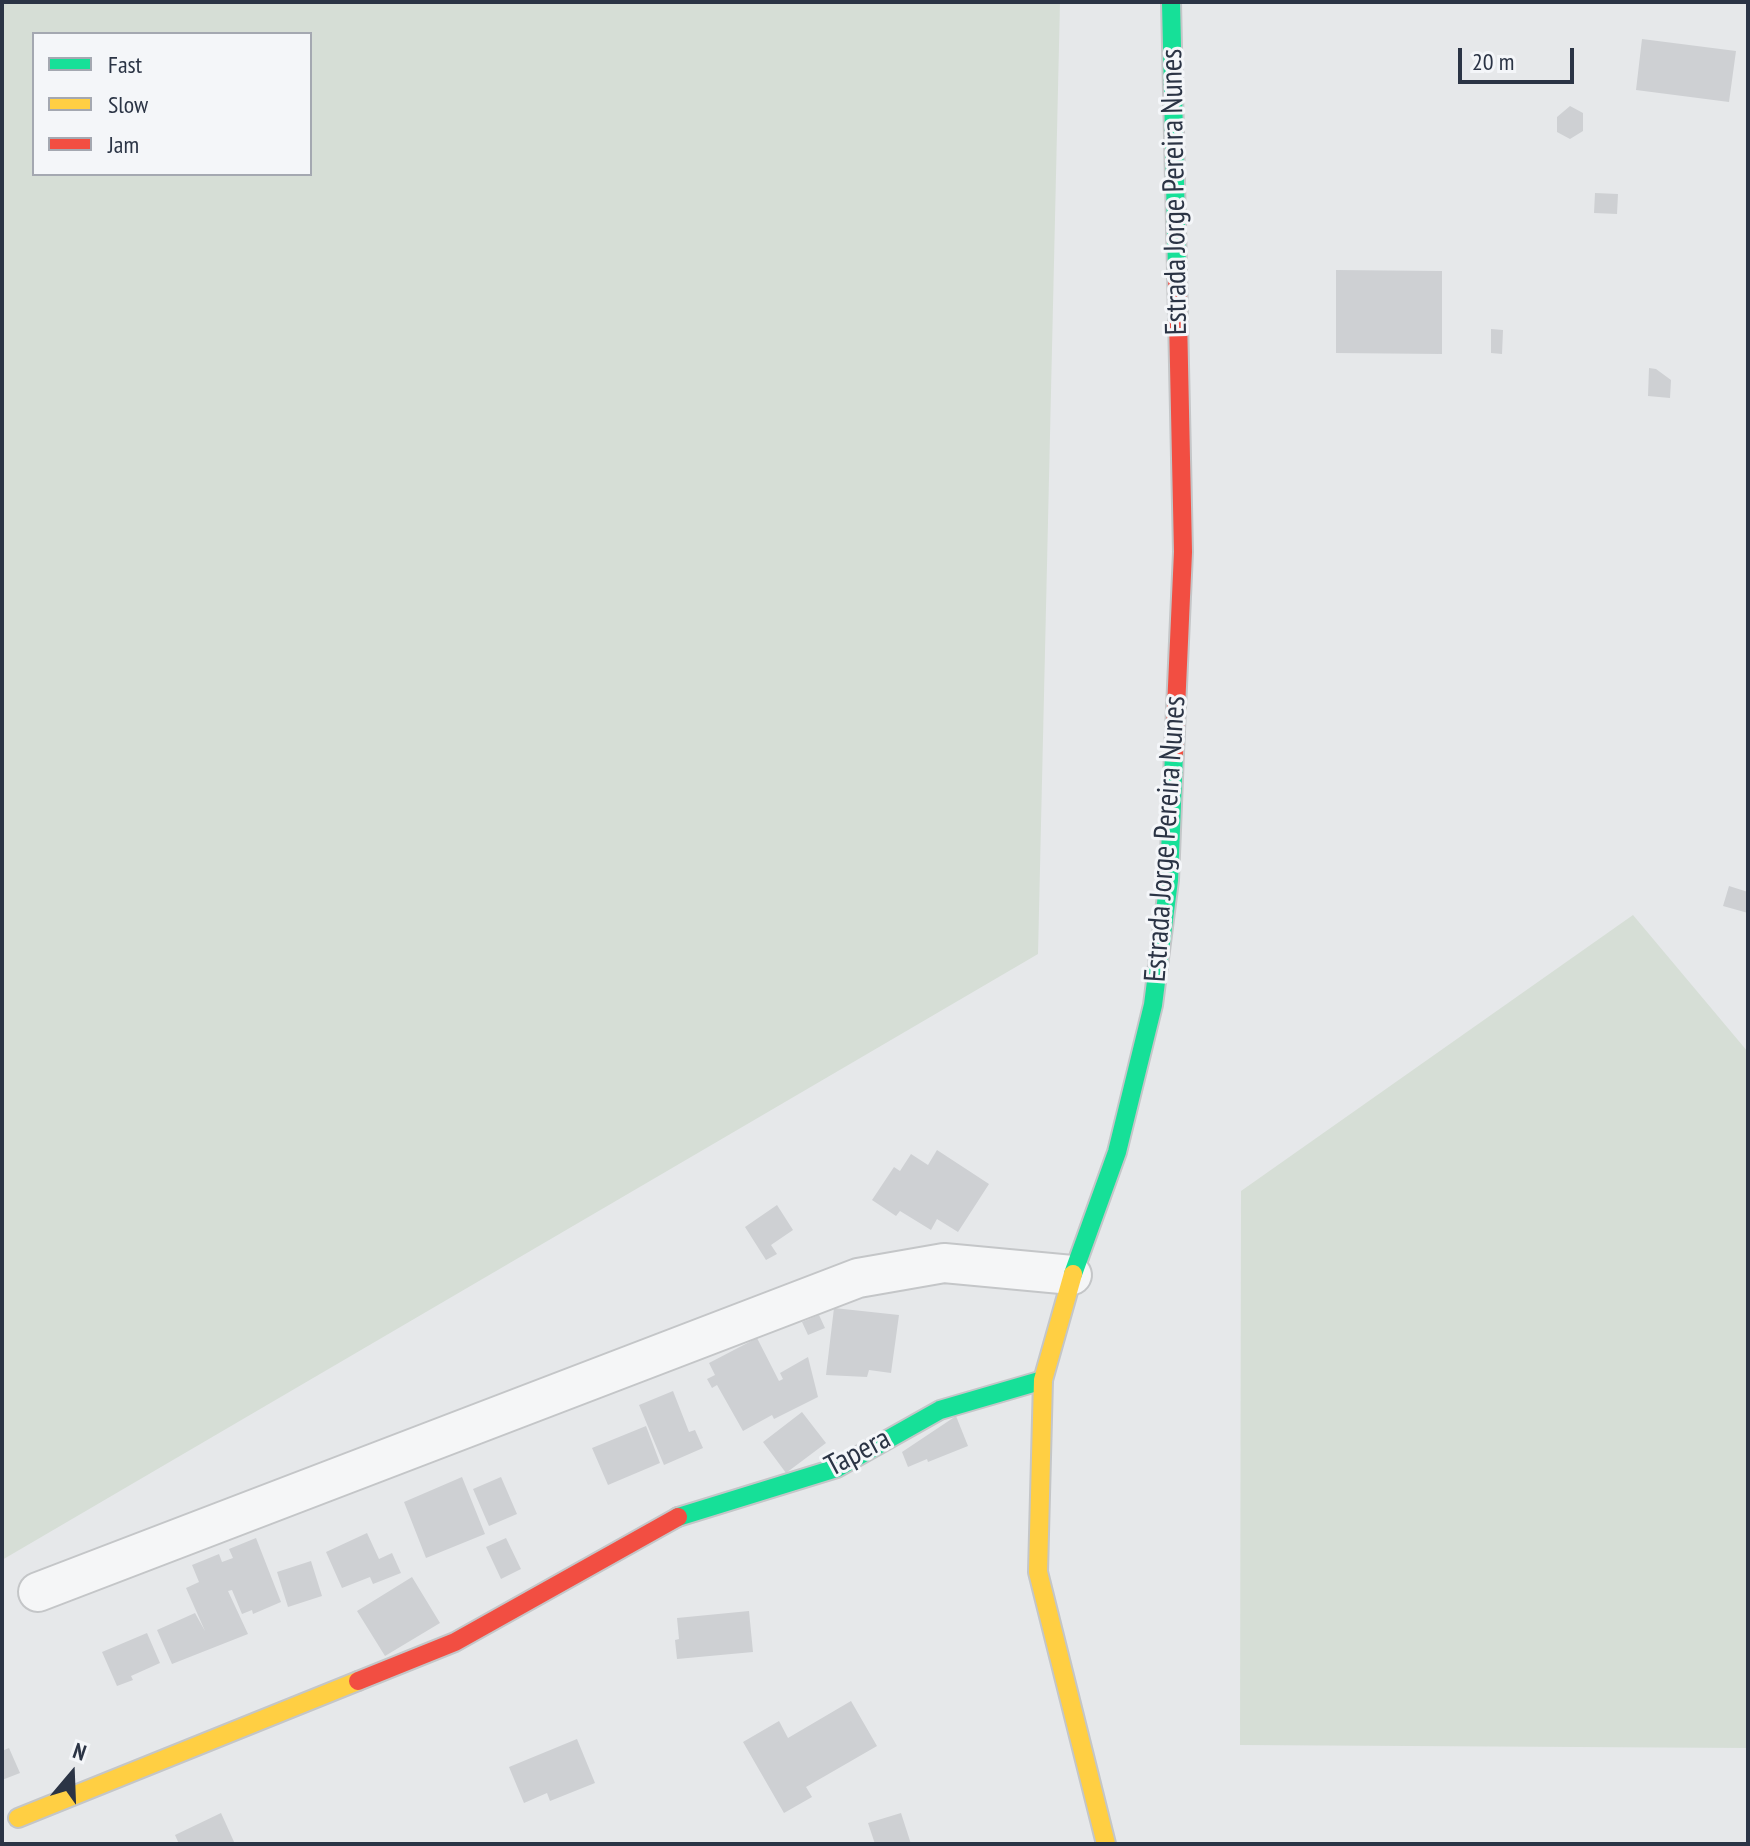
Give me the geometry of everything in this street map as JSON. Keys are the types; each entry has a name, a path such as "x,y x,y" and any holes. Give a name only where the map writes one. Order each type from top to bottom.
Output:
{"street":[{"name":"Estrada Jorge Pereira Nunes","path":"1106,1844 1038,1572 1043,1380 1072,1275 1117,1152 1150,1020 1169,880 1183,552 1171,2"},
{"path":"38,1592 858,1278 944,1263 1072,1275"},
{"name":"Tapera","path":"18,1818 455,1642 670,1520 837,1468 940,1410 1043,1380"}],"shaded area":[{"path":"2,2 1060,2 1038,954 2,1560"},
{"path":"1633,915 1748,1052 1748,1748 1240,1745 1241,1191"}],"building":[{"path":"1642,39 1736,51 1729,102 1636,90"},
{"path":"1570,106 1583,113 1583,131 1570,139 1557,132 1557,117"},
{"path":"1595,193 1618,194 1617,214 1594,213"},
{"path":"1336,270 1442,271 1442,354 1336,353"},
{"path":"1491,329 1503,330 1502,354 1491,353"},
{"path":"1649,368 1656,369 1671,380 1670,398 1648,396"},
{"path":"1729,886 1748,892 1748,913 1723,906"},
{"path":"937,1150 989,1184 958,1232 937,1219 931,1230 900,1211 896,1216 872,1200 894,1167 900,1171 911,1154 928,1165"},
{"path":"777,1205 793,1230 771,1245 777,1254 766,1260 745,1227"},
{"path":"834,1308 899,1315 891,1373 869,1370 867,1377 826,1375"},
{"path":"819,1315 825,1328 808,1335 802,1322"},
{"path":"757,1338 779,1381 783,1379 780,1373 808,1357 818,1397 774,1419 772,1415 743,1431 717,1385 712,1388 707,1379 715,1375 709,1363"},
{"path":"673,1391 689,1432 695,1430 703,1448 664,1465 639,1405"},
{"path":"802,1412 826,1443 786,1473 763,1442"},
{"path":"956,1416 968,1446 908,1467 902,1452"},
{"path":"646,1426 660,1463 608,1485 592,1448"},
{"path":"462,1477 485,1534 426,1558 404,1502"},
{"path":"501,1477 517,1514 489,1526 473,1489"},
{"path":"367,1533 379,1559 392,1553 401,1573 373,1584 370,1577 342,1588 326,1552"},
{"path":"256,1538 281,1602 253,1614 252,1610 242,1614 232,1590 228,1591 248,1634 172,1664 157,1630 195,1613 205,1631 186,1588 199,1582 192,1565 219,1554 222,1562 233,1558 229,1549"},
{"path":"506,1538 521,1569 501,1579 486,1547"},
{"path":"311,1561 322,1596 288,1607 277,1572"},
{"path":"412,1577 440,1623 385,1656 357,1611"},
{"path":"749,1611 753,1652 677,1659 677,1618"},
{"path":"147,1633 160,1663 117,1686 102,1652"},
{"path":"851,1701 877,1746 806,1787 812,1797 784,1813 743,1742 779,1721 788,1738"},
{"path":"577,1739 595,1783 550,1801 547,1793 524,1803 509,1767"},
{"path":"9,1748 20,1773 2,1780 2,1751"},
{"path":"221,1813 235,1844 179,1844 175,1835"},
{"path":"901,1813 911,1844 875,1844 868,1823"}],"traffic: fast":[{"path":"1171,2 1177,271"},
{"path":"1073,1274 1117,1152 1153,1005 1169,880 1174,753"},
{"path":"678,1517 837,1468 940,1410 1043,1380"}],"traffic: slow":[{"path":"1073,1274 1043,1380 1038,1572 1106,1844"},
{"path":"18,1818 358,1681"}],"traffic: jam":[{"path":"1174,753 1183,552 1177,271"},
{"path":"358,1681 455,1642 678,1517"}]}
